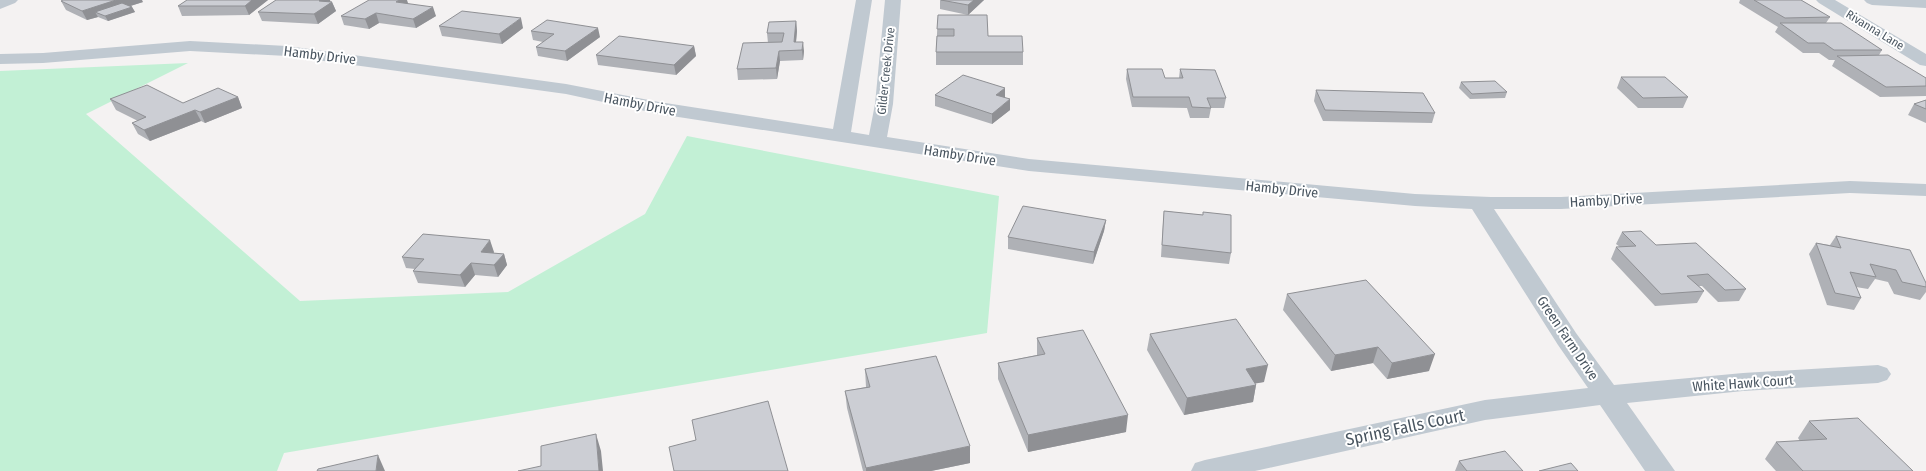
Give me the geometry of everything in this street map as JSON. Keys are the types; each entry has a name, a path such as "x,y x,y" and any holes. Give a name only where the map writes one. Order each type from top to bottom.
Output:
{"street":[{"path":"0,4 10,0"},
{"path":"841,136 864,0"},
{"name":"Gilder Creek Drive","path":"877,142 884,104 893,0"},
{"name":"Rivanna Lane","path":"1824,0 1926,61"},
{"path":"1872,0 1926,3"},
{"name":"Hamby Drive","path":"0,59 43,58 190,46 287,51 566,89 659,108 1037,166 1350,195 1479,203 1561,203 1850,187 1926,190"},
{"name":"Green Farm Drive","path":"1479,203 1567,339 1661,471"},
{"name":"White Hawk Court","path":"1608,395 1743,382 1878,374"},
{"name":"Spring Falls Court","path":"1205,471 1485,410 1608,395"}],"green space":[{"path":"188,63 86,114 300,301 508,292 645,214 687,136 999,196 987,333 284,453 277,471 0,471 0,71"}],"building":[{"path":"116,0 82,11 61,1"},
{"path":"187,0 252,0 245,6 178,6"},
{"path":"276,0 320,0 319,1 332,2 314,14 258,12"},
{"path":"369,0 399,0 396,2 433,7 413,19 376,13 365,19 341,16"},
{"path":"941,0 974,0 968,5"},
{"path":"1754,0 1801,0 1830,17 1785,18"},
{"path":"122,3 132,7 105,16 95,12"},
{"path":"462,11 521,18 499,34 439,26"},
{"path":"938,15 987,15 988,36 1022,36 1023,52 936,52 937,36 954,36 954,29 937,29"},
{"path":"547,20 598,28 565,51 536,47 554,34 531,31"},
{"path":"796,21 794,42 803,42 802,50 779,51 776,68 737,69 743,43 782,42 784,33 767,33 769,22"},
{"path":"1780,23 1841,23 1882,50 1834,50 1824,43 1808,43"},
{"path":"619,36 694,46 674,65 596,55"},
{"path":"1888,55 1926,78 1926,86 1886,87 1837,56"},
{"path":"1127,69 1162,69 1165,78 1183,78 1180,69 1215,70 1226,98 1207,98 1211,108 1192,107 1189,97 1133,97"},
{"path":"963,75 1005,88 996,95 1010,99 992,114 935,95"},
{"path":"1621,77 1665,77 1688,97 1643,98"},
{"path":"1495,81 1507,92 1472,94 1461,82"},
{"path":"147,85 183,103 218,88 238,97 200,112 195,110 144,130 132,123 146,117 110,99"},
{"path":"1316,90 1423,93 1435,113 1325,110"},
{"path":"1926,100 1926,109 1914,104"},
{"path":"1023,206 1106,220 1094,252 1008,237"},
{"path":"1164,211 1203,215 1203,212 1231,215 1231,253 1162,245"},
{"path":"1641,231 1656,245 1696,243 1746,289 1725,290 1708,274 1687,276 1704,291 1661,294 1616,247 1636,246 1622,232"},
{"path":"423,234 490,240 481,252 504,254 494,265 471,263 460,275 413,271 424,259 402,257"},
{"path":"1836,236 1910,250 1926,283 1926,287 1902,282 1896,270 1870,264 1876,277 1850,272 1861,298 1835,293 1816,243 1841,248"},
{"path":"1366,280 1435,354 1392,363 1378,347 1335,355 1287,294"},
{"path":"1236,319 1268,365 1246,369 1256,385 1187,398 1150,334"},
{"path":"1083,330 1128,415 1028,435 998,363 1045,354 1037,338"},
{"path":"936,356 970,446 866,468 845,391 870,387 865,369"},
{"path":"768,401 788,471 674,471 669,447 696,440 692,420"},
{"path":"1858,418 1913,471 1803,471 1776,442 1827,439 1809,421"},
{"path":"596,434 599,471 518,471 541,466 541,446"},
{"path":"1505,451 1523,471 1467,471 1459,461"},
{"path":"378,455 376,471 317,471 318,469"},
{"path":"1571,463 1578,471 1539,471"}]}
